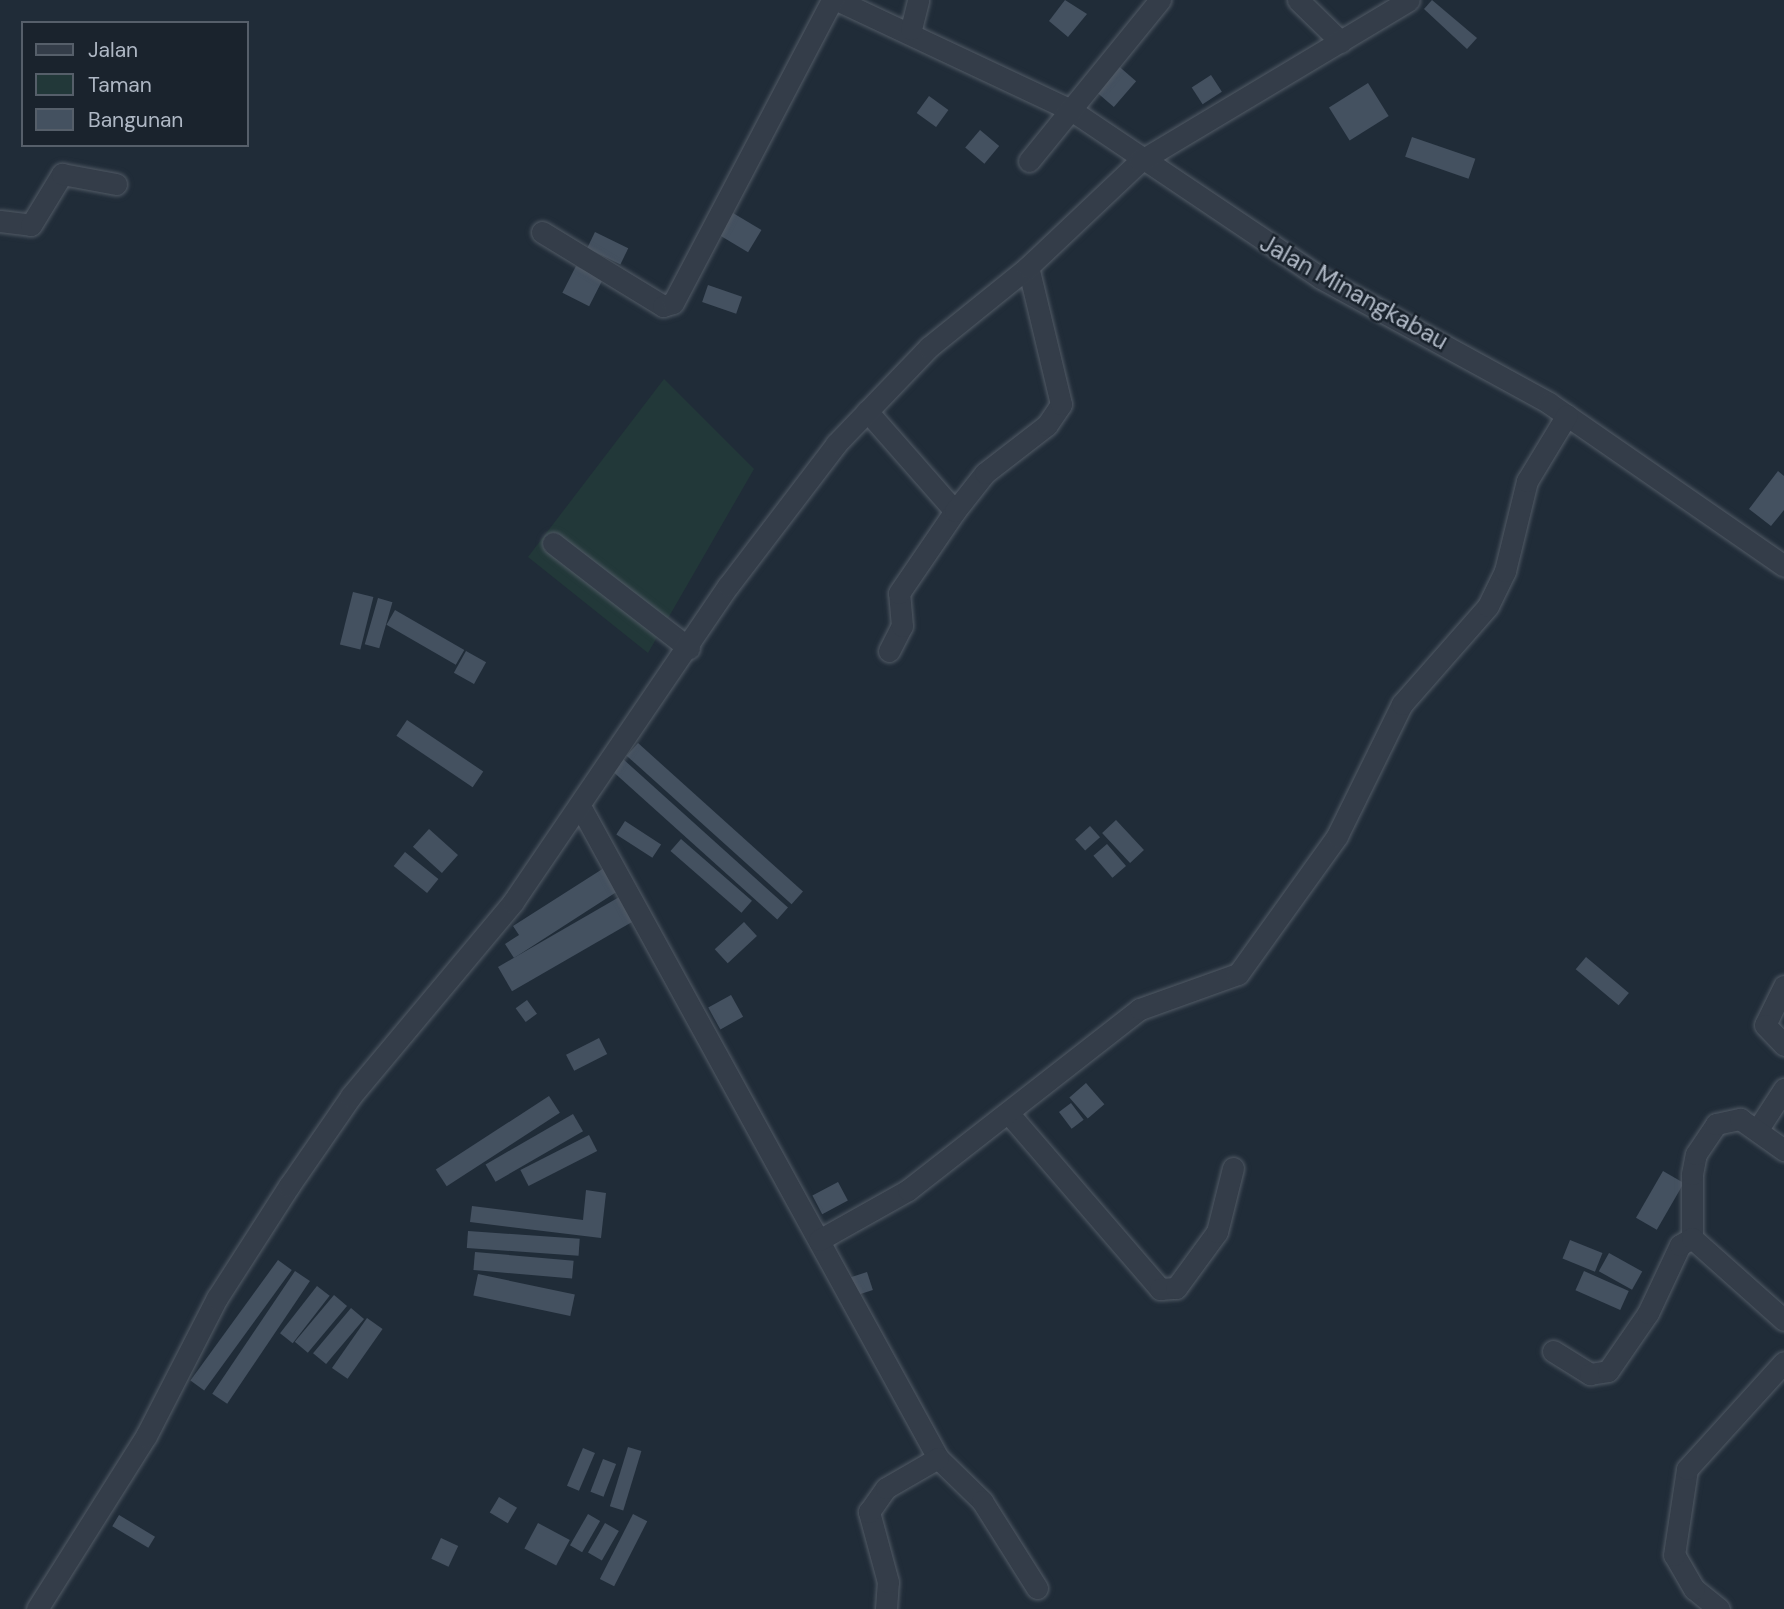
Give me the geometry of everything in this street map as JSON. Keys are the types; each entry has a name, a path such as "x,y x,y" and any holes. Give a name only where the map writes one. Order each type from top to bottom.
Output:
{"street":[{"name":"Jalan Minangkabau","path":"835,0 911,29 1071,110 1140,161 1321,278 1567,415 1784,566"},
{"path":"542,232 663,306 673,303 835,0"},
{"path":"911,29 918,0"},
{"path":"1029,161 1160,0"},
{"path":"1298,0 1341,42"},
{"path":"37,1609 146,1436 217,1298 289,1186 580,806 788,504 867,411 978,303 1028,267 1140,161 1409,0"},
{"path":"0,221 31,225 62,174 116,184"},
{"path":"889,651 902,626 899,593 955,511 985,473 1047,425 1061,404 1028,267"},
{"path":"867,411 955,511"},
{"path":"819,1240 908,1190 1010,1115 1140,1009 1227,982 1267,937 1337,836 1402,704 1488,606 1505,571 1527,481 1567,415"},
{"path":"553,542 689,648"},
{"path":"580,806 939,1458 982,1501 1037,1588"},
{"path":"1784,986 1765,1025 1784,1045"},
{"path":"1758,1129 1784,1089"},
{"path":"1010,1115 1160,1289 1176,1288 1217,1232 1233,1168"},
{"path":"1782,1315 1692,1238 1690,1186 1702,1141 1726,1118 1758,1129 1784,1150"},
{"path":"1553,1351 1590,1374 1608,1371 1648,1312 1680,1245 1692,1238"},
{"path":"1719,1609 1694,1589 1674,1555 1687,1469 1784,1362"},
{"path":"887,1609 888,1581 869,1512 886,1488 939,1458"}],"green space":[{"path":"664,379 754,469 648,653 528,557"}],"building":[{"path":"1065,0 1087,14 1068,37 1049,21"},
{"path":"1432,0 1477,38 1467,49 1424,9"},
{"path":"1115,63 1136,81 1114,107 1093,89"},
{"path":"1211,75 1222,92 1203,104 1192,88"},
{"path":"1368,83 1389,116 1350,140 1329,107"},
{"path":"929,96 948,110 936,127 917,113"},
{"path":"980,130 999,146 984,164 965,148"},
{"path":"1412,137 1475,159 1469,179 1405,157"},
{"path":"728,210 761,230 748,252 715,232"},
{"path":"595,232 628,248 620,264 587,248"},
{"path":"576,266 603,280 589,306 562,293"},
{"path":"708,285 742,297 736,314 702,302"},
{"path":"1778,471 1784,476 1784,510 1771,526 1749,509"},
{"path":"353,592 373,597 360,649 340,644"},
{"path":"378,598 392,602 379,648 365,644"},
{"path":"395,610 464,650 456,665 386,625"},
{"path":"466,651 486,662 474,684 454,673"},
{"path":"407,720 483,771 473,787 396,736"},
{"path":"638,743 803,892 792,904 627,756"},
{"path":"623,759 788,908 777,919 612,771"},
{"path":"1116,820 1144,850 1130,863 1102,833"},
{"path":"625,821 661,844 652,858 616,834"},
{"path":"1090,826 1100,837 1085,851 1075,839"},
{"path":"429,829 458,855 442,873 413,847"},
{"path":"681,839 752,901 741,913 671,851"},
{"path":"1107,844 1126,866 1112,878 1093,856"},
{"path":"405,852 438,879 427,893 394,866"},
{"path":"604,868 618,891 514,958 505,944 519,935 513,926"},
{"path":"621,896 635,920 512,991 498,967"},
{"path":"744,922 757,936 728,963 715,949"},
{"path":"1586,957 1629,993 1619,1005 1576,969"},
{"path":"731,995 743,1017 720,1029 708,1008"},
{"path":"527,1000 537,1014 526,1022 516,1008"},
{"path":"599,1038 607,1054 574,1071 566,1055"},
{"path":"1086,1083 1104,1104 1088,1119 1069,1097"},
{"path":"549,1096 560,1113 447,1186 436,1170"},
{"path":"1071,1103 1084,1120 1072,1129 1059,1112"},
{"path":"573,1114 583,1131 496,1182 486,1164"},
{"path":"589,1135 597,1151 529,1186 520,1170"},
{"path":"1663,1171 1684,1183 1657,1230 1636,1218"},
{"path":"838,1182 848,1201 822,1214 812,1196"},
{"path":"586,1190 606,1193 601,1238 470,1222 472,1206 583,1220"},
{"path":"468,1231 580,1239 579,1256 467,1248"},
{"path":"1570,1240 1602,1253 1595,1272 1563,1259"},
{"path":"475,1252 574,1261 572,1279 473,1270"},
{"path":"1609,1253 1642,1271 1632,1290 1599,1271"},
{"path":"278,1260 292,1270 204,1391 190,1381"},
{"path":"295,1271 310,1281 227,1404 212,1394"},
{"path":"1584,1271 1629,1291 1620,1310 1575,1290"},
{"path":"867,1272 873,1290 857,1295 851,1277"},
{"path":"478,1274 575,1295 570,1316 473,1296"},
{"path":"317,1286 330,1296 293,1343 280,1333"},
{"path":"334,1295 347,1306 308,1353 295,1342"},
{"path":"351,1308 364,1319 326,1364 313,1353"},
{"path":"367,1318 383,1329 348,1379 332,1368"},
{"path":"628,1447 641,1451 623,1510 610,1506"},
{"path":"583,1448 595,1453 579,1491 567,1486"},
{"path":"603,1459 616,1464 604,1497 590,1492"},
{"path":"499,1497 517,1508 508,1523 490,1512"},
{"path":"588,1514 600,1521 582,1552 570,1545"},
{"path":"633,1514 647,1521 614,1586 600,1579"},
{"path":"119,1515 155,1537 148,1548 112,1526"},
{"path":"538,1523 570,1540 556,1566 524,1549"},
{"path":"605,1523 619,1531 602,1560 588,1552"},
{"path":"441,1538 458,1546 448,1567 431,1559"}]}
